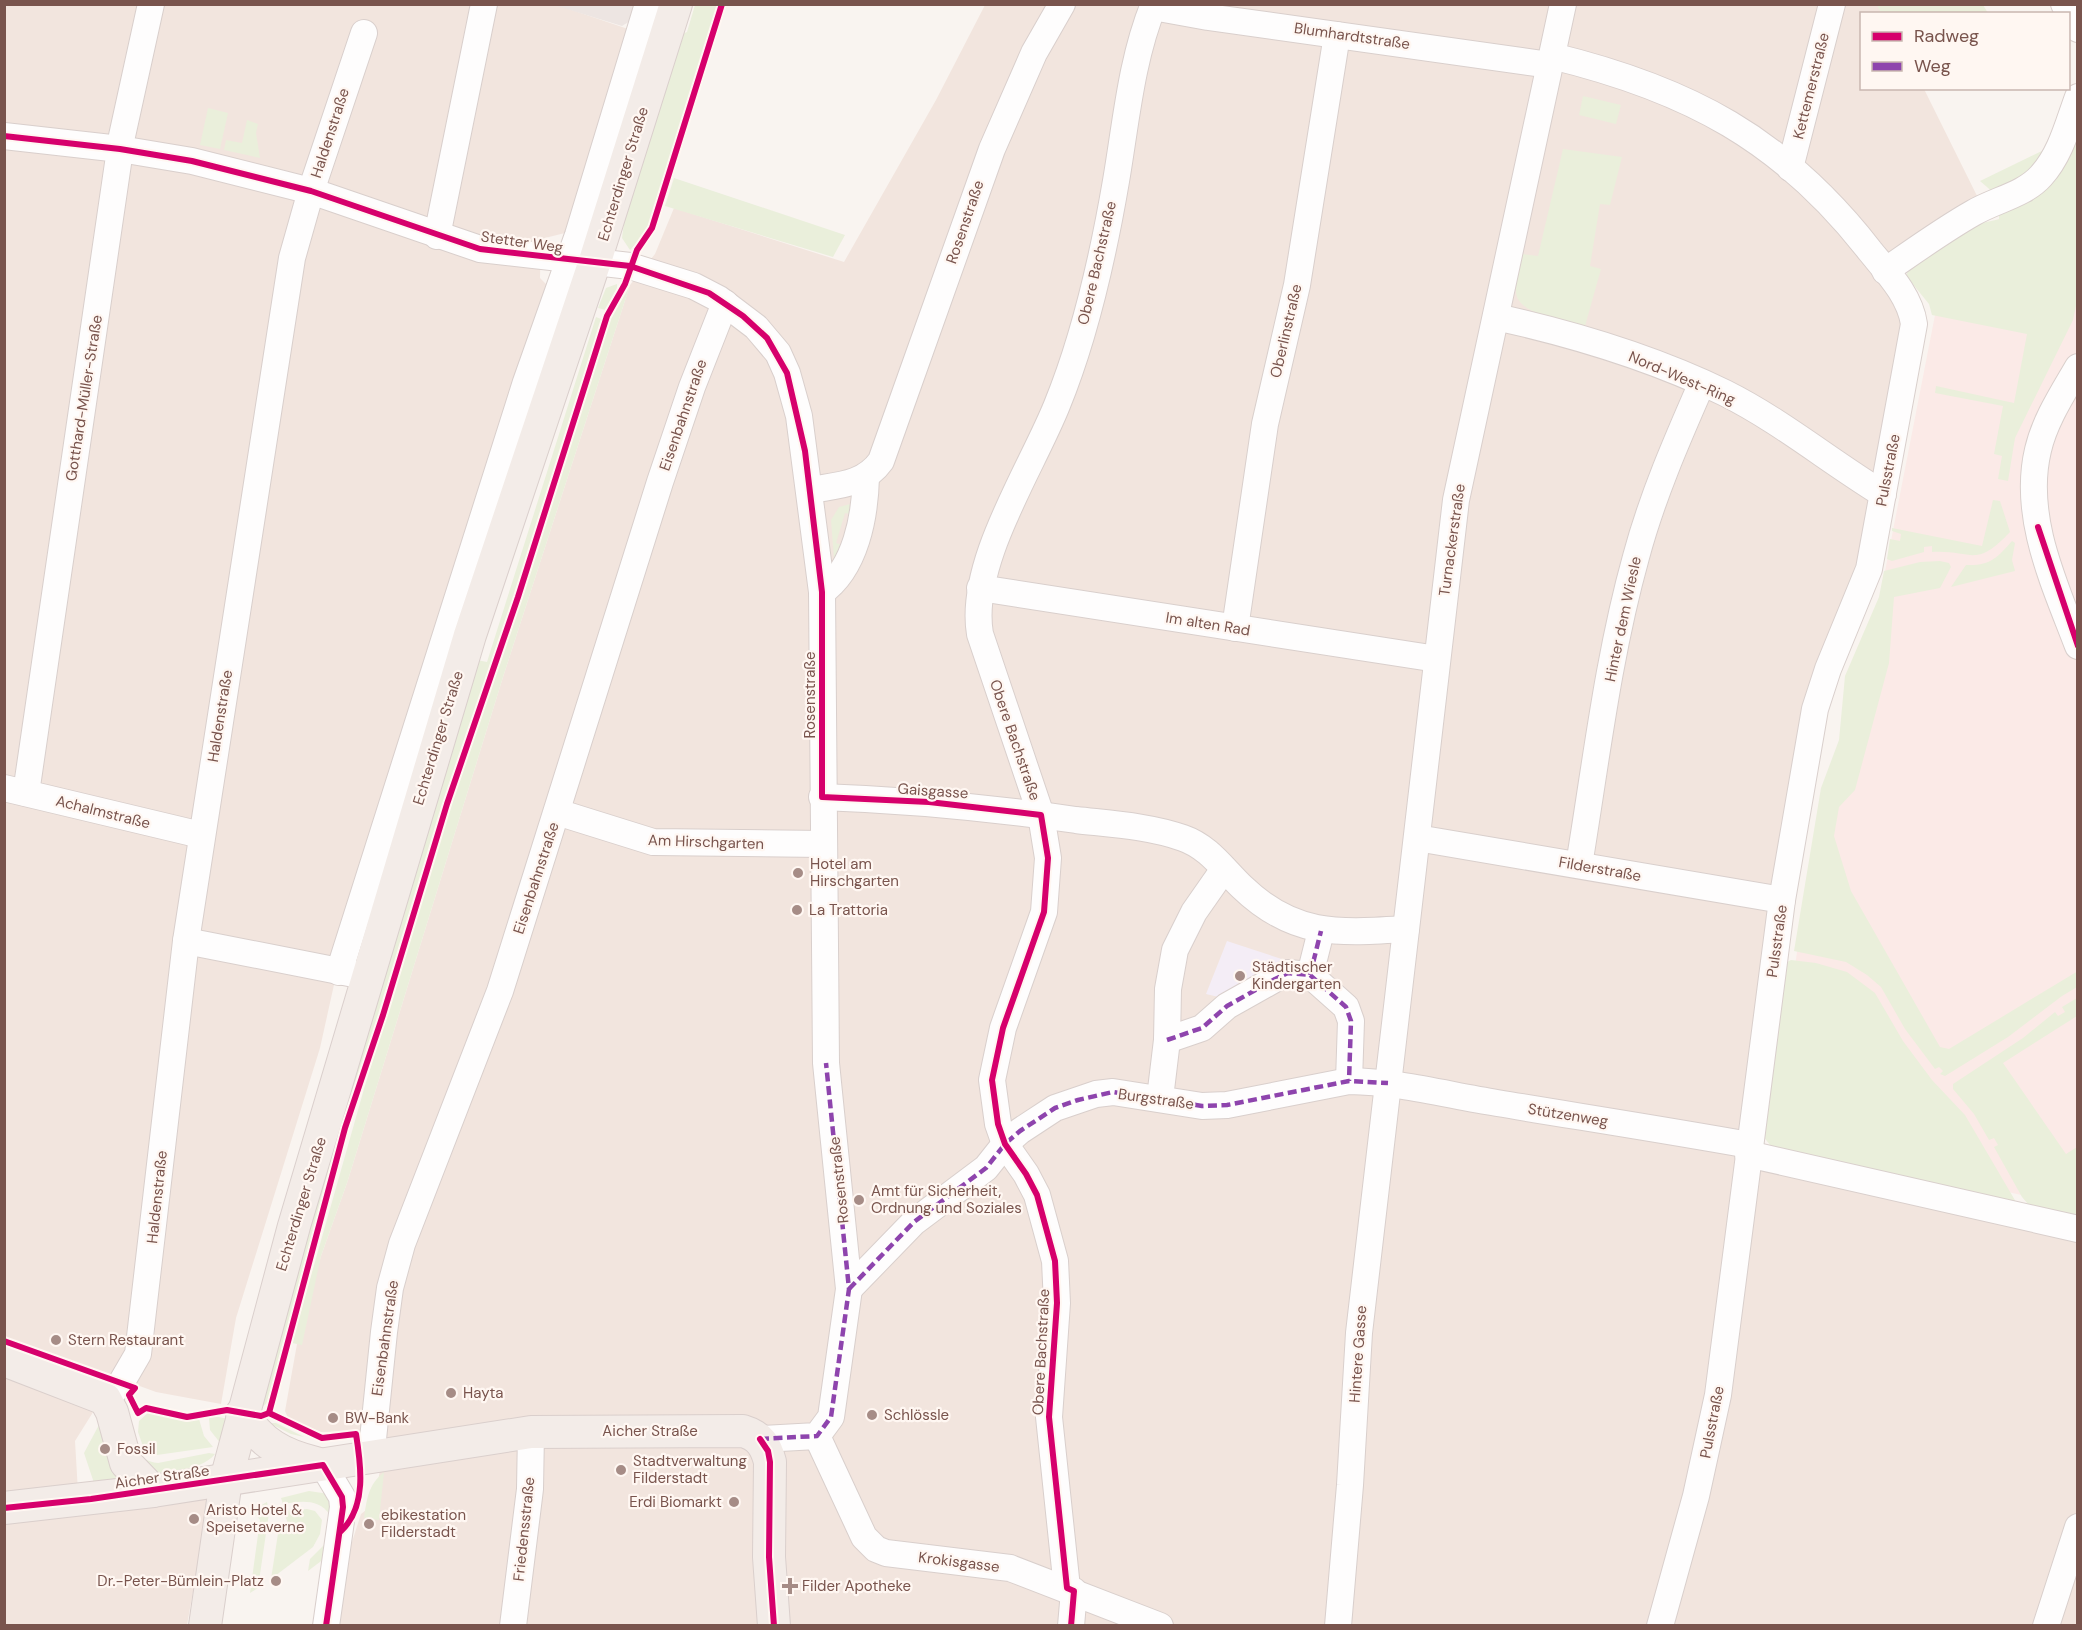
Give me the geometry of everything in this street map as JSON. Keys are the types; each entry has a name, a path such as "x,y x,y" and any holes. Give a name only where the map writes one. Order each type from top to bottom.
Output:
{"main road":[{"name":"Echterdinger Straße","path":"205,1626 226,1480 353,974 470,635 582,261 676,4"},
{"path":"4,1360 105,1399 112,1412 126,1463 153,1491"},
{"path":"242,1413 262,1439 278,1451 322,1465"},
{"name":"Aicher Straße","path":"4,1508 153,1491 531,1432 733,1431 750,1433 760,1439"},
{"path":"760,1439 768,1451 770,1462 769,1545 774,1626"}],"street":[{"name":"Gotthard-Müller-Straße","path":"15,790 127,105 151,4"},
{"path":"437,236 484,4"},
{"name":"Echterdinger Straße","path":"582,261 648,4"},
{"name":"Rosenstraße","path":"866,477 881,461 992,149 1034,53 1062,4"},
{"name":"Turnackerstraße","path":"1388,1083 1456,500 1563,4"},
{"name":"Kettemerstraße","path":"1790,168 1832,4"},
{"name":"Blumhardtstraße","path":"1154,6 1208,17 1551,61"},
{"name":"Obere Bachstraße","path":"1071,1626 1070,1590 1049,1417 1057,1303 1054,1261 1037,1195 1026,1174 1005,1144 994,1106 992,1080 1003,1028 1044,912 1048,858 1041,815 980,634 977,605 990,556 1046,432 1074,355 1102,253 1135,71 1154,6"},
{"path":"2070,15 2078,29"},
{"name":"Haldenstraße","path":"105,1399 120,1384 138,1354 186,941 285,299 298,231 364,33"},
{"name":"Oberlinstraße","path":"1235,628 1265,424 1299,274 1336,34"},
{"path":"1551,61 1636,79 1678,96 1751,136 1790,168 1837,213 1886,271 1964,219 2024,190 2041,176 2055,156 2078,97"},
{"name":"Stetter Weg","path":"4,136 120,149 192,161 311,191 437,236 491,251 630,266 709,293 725,303 767,338 787,373 799,416 811,490 822,592"},
{"name":"Pulsstraße","path":"1660,1626 1696,1496 1718,1395 1782,900 1815,709 1828,669 1858,600 1869,568 1914,324 1907,301 1886,271"},
{"name":"Eisenbahnstraße","path":"377,1457 373,1439 387,1309 402,1244 482,1041 557,812 660,482 692,387 725,303"},
{"name":"Nord-West-Ring","path":"1496,317 1582,339 1702,383 1782,426 1883,494"},
{"path":"2078,367 2044,433 2033,483 2038,527 2078,646"},
{"name":"Hinter dem Wiesle","path":"1579,865 1616,641 1636,557 1654,500 1702,383"},
{"path":"811,490 853,482 866,477 863,513 846,566 840,578 822,592"},
{"name":"Im alten Rad","path":"980,588 1437,660"},
{"name":"Rosenstraße","path":"817,1436 831,1417 849,1289 826,1063 822,592"},
{"name":"Achalmstraße","path":"15,790 201,835"},
{"name":"Gaisgasse","path":"822,797 939,803 1135,828 1182,838 1208,852 1242,887 1287,921 1321,931 1406,929"},
{"name":"Am Hirschgarten","path":"557,812 653,842 823,844"},
{"name":"Filderstraße","path":"1417,838 1782,900"},
{"path":"1160,1098 1167,1040 1168,990 1175,950 1194,912 1224,869"},
{"path":"1310,975 1321,931"},
{"path":"186,941 353,974"},
{"path":"1167,1040 1202,1028 1227,1006 1288,973 1310,975 1346,1007 1351,1021 1349,1082"},
{"name":"Burgstraße","path":"849,1289 914,1222 986,1168 1005,1144 1036,1119 1087,1097 1113,1092 1202,1106 1227,1106 1349,1082 1388,1083"},
{"name":"Stützenweg","path":"1388,1083 1748,1150 2078,1229"},
{"name":"Hintere Gasse","path":"1338,1626 1350,1485 1359,1333 1388,1083"},
{"name":"Friedensstraße","path":"513,1626 530,1489 531,1432"},
{"path":"760,1439 817,1436"},
{"name":"Krokisgasse","path":"817,1436 864,1537 876,1549 914,1557 1010,1568 1160,1626"},
{"path":"322,1465 342,1497 343,1507 326,1626"},
{"path":"2046,1626 2078,1527"}],"shaded area":[{"path":"554,4 631,30 572,224 565,233 541,239 540,278 550,288 345,935 320,1048 236,1318 221,1404 156,1392 115,1377 75,1441 79,1509 210,1496 187,1625 5,1626 5,5"},
{"path":"554,5 639,5 635,18 622,26"},
{"path":"985,5 1882,5 1886,12 1860,12 1860,90 1924,90 1983,208 1886,271 1914,324 1839,643 1748,1154 2077,1229 2077,1625 337,1625 351,1545 361,1514 374,1504 387,1430 321,1432 288,1418 285,1411 297,1344 321,1256 347,1183 503,677 630,285 655,254 674,208 844,262 936,100"},
{"path":"2077,249 2077,1208 1771,1137 1805,895 1880,597 1936,310"},
{"name":"Städtischer Kindergarten","path":"1227,941 1294,963 1227,999 1206,994"}],"green space":[{"path":"695,5 718,5 654,210 645,234 630,250 622,238 625,215 680,35 687,32"},
{"path":"1877,5 1983,5 1987,12 1880,12"},
{"path":"1583,96 1621,105 1616,124 1579,115"},
{"path":"208,108 228,113 220,149 200,145"},
{"path":"2077,115 2077,301 2073,320 2015,438 2008,481 1998,479 2002,456 1994,454 2003,406 1935,393 1936,386 2014,403 2027,334 1932,315 1929,304 1907,277 1907,273 1935,247 1959,230 1970,225 1999,219 1999,212"},
{"path":"247,120 258,124 256,133 260,158 224,150 226,140 242,143"},
{"path":"1563,149 1622,157 1610,205 1600,204 1590,266 1601,269 1585,326 1534,312 1519,300 1516,292 1523,254 1538,256"},
{"path":"2046,149 2045,163 1995,194 1980,181"},
{"path":"674,178 845,235 833,257 665,206"},
{"path":"617,284 617,289 606,310 598,308 606,288"},
{"path":"630,285 503,677 347,1183 321,1256 302,1345 292,1343 364,1089 467,754 505,649 613,311"},
{"path":"596,317 601,319 602,323 358,1080 328,1178 269,1401 261,1408 265,1378 477,660 487,662"},
{"path":"1993,500 2000,501 2010,532 1989,550 1974,555 1932,552 1932,546 1924,547 1924,552 1892,561 1887,559 1890,539 1900,541 1901,534 1892,531 1892,528 1982,546"},
{"path":"854,503 859,516 845,513 836,543 848,547 835,573 831,520 839,507"},
{"path":"2012,541 2015,543 2012,560 2015,571 1951,587 1966,565 1981,564 1992,560"},
{"path":"1920,562 1949,563 1951,567 1940,588 1894,597 1889,663 1855,790 1839,807 1834,836 1851,891 1940,1047 1949,1049 2078,971 2077,987 2008,1037 1945,1076 1940,1074 1943,1071 1939,1067 1935,1069 1905,1029 1881,987 1867,975 1846,962 1794,951 1821,788 1839,740 1845,676 1879,597 1884,571"},
{"path":"1791,960 1816,963 1847,972 1875,993 1903,1041 1932,1080 1965,1115 2016,1202 2016,1206 1774,1150 1763,1136 1787,962"},
{"path":"2077,998 2077,1016 2003,1063 2066,1154 2077,1147 2077,1220 2033,1210 2022,1197 1994,1147 1998,1145 1994,1138 1989,1140 1974,1114 1953,1089 1953,1084 2023,1038 2055,1012 2058,1016 2065,1012 2062,1007"},
{"path":"149,1412 185,1421 199,1419 204,1436 213,1447 157,1455 145,1452 138,1432 139,1421"},
{"path":"123,1415 131,1422 133,1443 145,1459 158,1463 209,1453 215,1454 204,1463 182,1470 166,1473 153,1472 137,1462 132,1453"},
{"path":"214,1416 228,1419 221,1444 210,1430 209,1418"},
{"path":"101,1421 128,1479 95,1486 84,1453"},
{"path":"269,1423 276,1423 304,1437 291,1434"},
{"path":"384,1472 379,1520 364,1518 371,1487"},
{"path":"309,1491 329,1494 334,1500 329,1555 308,1571 310,1559 327,1542 330,1515 315,1503 283,1504 281,1498"},
{"path":"267,1502 269,1513 258,1588 250,1593 260,1520 252,1510"},
{"path":"307,1509 315,1511 322,1520 320,1534 313,1547 271,1579 279,1527 284,1528 288,1523 283,1511"}],"marked path":[{"path":"1310,975 1321,931"},
{"path":"1167,1040 1202,1028 1227,1006 1288,973 1310,975 1346,1007 1351,1021 1349,1081"},
{"path":"760,1439 817,1436 831,1417 849,1289 826,1063"},
{"path":"849,1289 914,1222 986,1168 1005,1144 1020,1131 1055,1108 1113,1092 1202,1106 1227,1105 1349,1081 1388,1083"}],"cycle path":[{"path":"269,1413 345,1128 383,1015 447,804 518,597 607,316 625,284 637,250 652,228 722,4"},
{"path":"4,136 120,149 192,161 311,191 480,249 630,266 709,293 743,316 767,338 787,373 805,451 822,592 822,797 929,802 1041,815 1048,858 1044,912 1003,1028 992,1080 998,1124 1005,1144 1026,1174 1037,1195 1055,1261 1057,1303 1049,1417 1067,1588 1074,1591 1071,1626"},
{"path":"2038,527 2078,646"},
{"path":"4,1341 135,1388 129,1395 138,1413 146,1408 187,1417 227,1410 261,1416 269,1413 322,1438 356,1434 360,1472 358,1498 355,1510 341,1531"},
{"path":"760,1439 768,1451 770,1462 769,1557 774,1626"},
{"path":"4,1508 91,1499 323,1465 342,1497 343,1507 326,1626"}],"place":[{"name":"Hotel am Hirschgarten","path":"798,873"},
{"name":"La Trattoria","path":"797,910"},
{"name":"Städtischer Kindergarten","path":"1240,976"},
{"name":"Amt für Sicherheit, Ordnung und Soziales","path":"859,1200"},
{"name":"Stern Restaurant","path":"56,1340"},
{"name":"Hayta","path":"451,1393"},
{"name":"Schlössle","path":"872,1415"},
{"name":"BW-Bank","path":"333,1418"},
{"name":"Fossil","path":"105,1449"},
{"name":"Stadtverwaltung Filderstadt","path":"621,1470"},
{"name":"Erdi Biomarkt","path":"734,1502"},
{"name":"Aristo Hotel & Speisetaverne","path":"194,1519"},
{"name":"ebikestation Filderstadt","path":"369,1524"},
{"name":"Dr.-Peter-Bümlein-Platz","path":"276,1581"},
{"name":"Filder Apotheke","path":"790,1586"}]}
